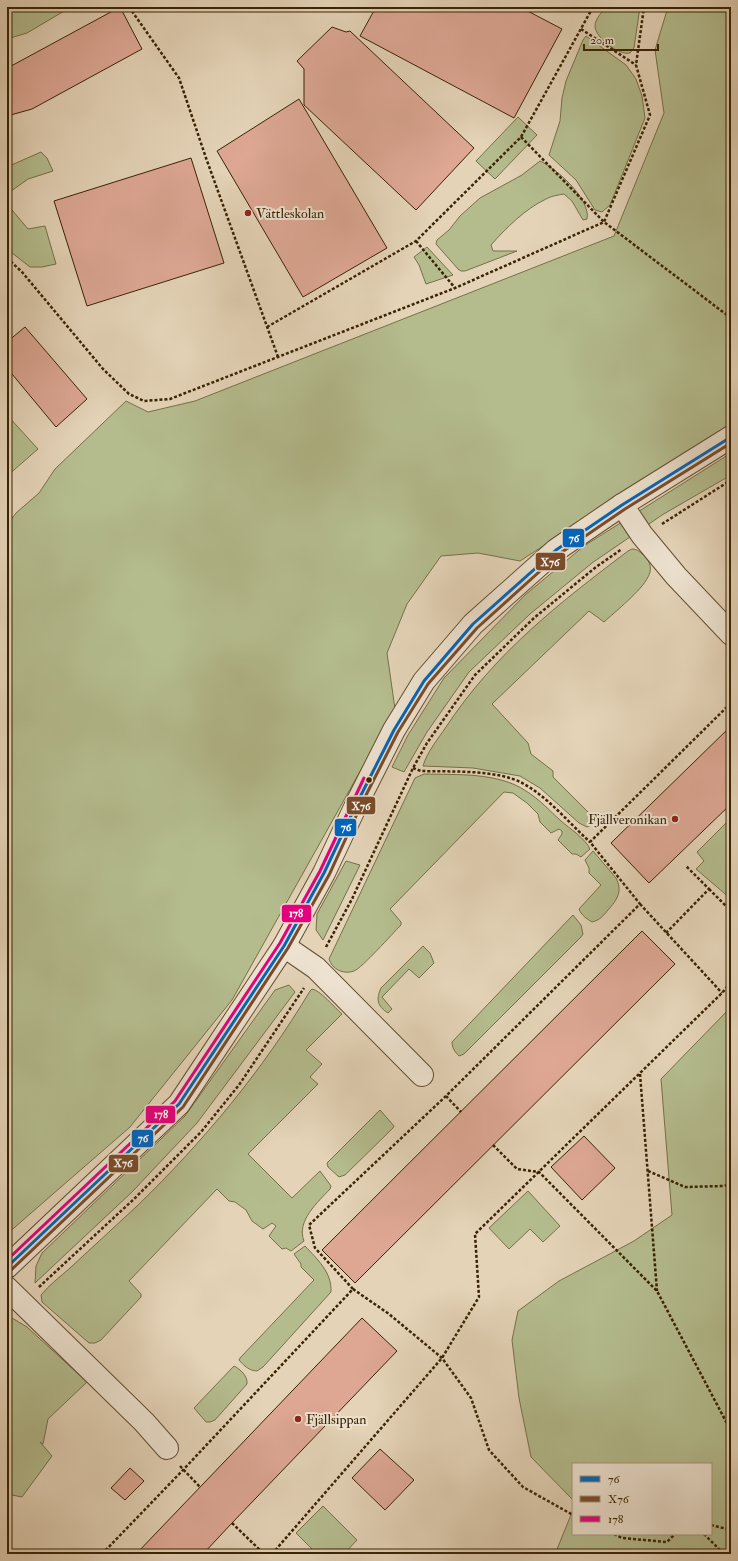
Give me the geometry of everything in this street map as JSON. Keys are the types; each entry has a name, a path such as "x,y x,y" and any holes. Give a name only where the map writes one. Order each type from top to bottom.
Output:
{"street":[{"path":"7,1267 179,1104 284,946 324,873 394,730 424,681 473,624 556,550 622,504 731,437"},
{"path":"622,504 642,535 676,576 731,634"},
{"path":"284,946 316,968 422,1075"},
{"path":"14,1296 144,1422 168,1448"}],"path":[{"path":"129,7 179,78 206,158 278,357"},
{"path":"268,327 416,241 521,137 593,7"},
{"path":"7,258 22,272 103,369 129,394 144,401 170,399 455,288 604,222 650,115 636,65 644,7"},
{"path":"581,29 636,65"},
{"path":"521,137 604,222 731,318"},
{"path":"416,241 455,288"},
{"path":"14,1296 134,1200 201,1132 239,1086 302,993 352,899 427,742 475,675 534,618 596,567 642,535 731,480"},
{"path":"590,842 731,703"},
{"path":"414,768 422,771 473,772 505,777 523,783 538,793 590,842 640,904 722,993"},
{"path":"686,866 731,911"},
{"path":"666,933 709,889"},
{"path":"572,1514 523,1487 489,1450 471,1398 442,1358 390,1314 354,1289 315,1248 309,1225 446,1096 640,904"},
{"path":"272,1554 442,1358 479,1297 475,1234 722,993 731,982"},
{"path":"640,1073 658,1291"},
{"path":"446,1096 461,1112"},
{"path":"493,1145 518,1169 540,1172 658,1291 731,1431"},
{"path":"648,1171 685,1187 723,1186 731,1184"},
{"path":"102,1554 354,1289"},
{"path":"168,1448 183,1470 200,1487"},
{"path":"232,1523 264,1554"},
{"path":"712,1525 731,1530"},
{"path":"616,1535 622,1538 667,1542 674,1535"},
{"path":"705,1535 724,1554"}],"green space":[{"path":"7,7 71,7 27,33 7,39"},
{"path":"606,7 640,7 634,48 630,53 620,52 615,49 603,41 596,31 596,21"},
{"path":"668,7 731,7 731,426 702,443 520,561 478,553 441,556 407,604 387,653 395,709 232,1000 130,1127 7,1234 7,525 16,513 39,493 55,469 126,401 148,412 195,401 614,236 664,113 655,50"},
{"path":"586,36 626,65 636,79 642,96 645,118 610,205 602,212 595,210 576,180 549,155 560,121 562,98 566,81"},
{"path":"518,117 537,135 495,179 476,161"},
{"path":"41,152 47,158 53,171 28,179 7,194 7,167"},
{"path":"540,161 555,170 571,185 584,202 587,211 587,219 583,220 572,201 564,194 550,197 523,213 491,245 493,251 517,251 465,271 458,269 436,244 437,240 449,230 460,216 480,198 522,175"},
{"path":"7,204 28,229 45,226 56,264 42,267 30,267 7,249"},
{"path":"427,247 453,275 426,284 419,265 414,257"},
{"path":"7,415 38,449 7,476"},
{"path":"731,453 731,475 662,515 592,563 530,614 469,672 427,732 404,772 392,767 408,735 444,678 525,595 584,546"},
{"path":"632,549 638,550 649,562 650,572 640,588 628,601 604,622 589,611 492,704 528,743 531,754 553,771 553,777 593,817 595,821 593,824 587,827 579,823 540,788 520,776 473,768 423,766 433,746 465,700 507,653 529,631 577,590"},
{"path":"424,774 477,776 503,780 515,785 540,801 581,838 590,849 581,857 576,854 572,854 558,840 562,834 562,831 559,829 551,833 540,822 538,814 527,803 513,793 504,792 390,909 401,922 401,925 358,969 350,972 342,972 330,963 329,959 415,778"},
{"path":"731,818 731,899 696,869 704,861 697,852"},
{"path":"593,851 616,878 619,891 614,903 605,914 592,922 583,915 579,909 601,885 589,873 589,868 585,860"},
{"path":"346,861 360,865 323,940 316,930 317,914"},
{"path":"573,915 581,925 583,934 581,937 464,1054 459,1056 454,1050 452,1042"},
{"path":"423,946 430,953 434,963 419,978 409,969 382,997 392,1009 388,1013 378,1002 378,996 381,988"},
{"path":"289,985 295,992 197,1123 132,1192 35,1283 36,1266 42,1253 185,1116 275,990"},
{"path":"312,989 323,996 342,1014 306,1050 322,1064 310,1077 318,1084 248,1154 292,1198 320,1171 331,1186 314,1206 306,1219 302,1234 304,1241 291,1251 286,1248 282,1249 269,1236 276,1226 272,1223 263,1229 252,1221 246,1210 235,1202 229,1201 217,1189 129,1281 141,1294 141,1297 101,1340 95,1343 89,1343 42,1302 41,1295 51,1284 137,1206 185,1157 231,1104 252,1077"},
{"path":"731,1007 731,1554 555,1554 572,1512 572,1535 712,1535 712,1463 572,1463 572,1499 531,1457 519,1398 512,1340 518,1311 559,1281 634,1241 672,1215 661,1079"},
{"path":"380,1110 394,1126 393,1128 345,1175 339,1177 328,1167 327,1163"},
{"path":"528,1191 560,1226 543,1242 530,1229 509,1249 489,1228"},
{"path":"305,1246 323,1266 329,1278 331,1292 263,1367 257,1371 254,1371 245,1366 239,1360 240,1358 314,1280 301,1267 301,1264 294,1254"},
{"path":"7,1315 27,1327 87,1382 48,1419 43,1444 40,1442 52,1456 22,1497 7,1494"},
{"path":"234,1366 245,1376 247,1384 215,1420 206,1422 194,1408"},
{"path":"323,1506 357,1540 344,1554 317,1554 296,1533"}],"building":[{"path":"120,7 142,49 32,109 7,116 7,67"},
{"path":"376,7 520,7 562,29 514,118 360,36"},
{"path":"332,27 346,32 350,31 474,148 416,210 304,105 304,69 297,61"},
{"path":"299,99 387,248 303,297 217,151"},
{"path":"191,158 224,263 87,306 54,201"},
{"path":"25,327 87,399 56,427 7,368 7,342"},
{"name":"Fjällveronikan","path":"731,726 731,804 649,883 611,843"},
{"path":"642,931 675,964 355,1283 322,1250"},
{"path":"584,1136 615,1168 582,1200 551,1167"},
{"name":"Fjällsippan","path":"362,1318 397,1351 203,1554 136,1554"},
{"path":"380,1449 414,1480 385,1510 352,1478"},
{"path":"130,1468 144,1481 125,1500 111,1488"}],"transit line":[{"name":"76","path":"7,1267 179,1104 284,946 324,873 394,730 424,681 473,624 556,550 622,505 731,437"},
{"name":"X76","path":"10,1271 183,1107 288,948 329,875 362,803 398,732 428,684 477,628 559,554 625,509 731,443"},
{"name":"178","path":"7,1260 175,1101 280,943 320,871 364,778"}],"place":[{"name":"Vättleskolan","path":"248,213"},
{"name":"Fjällveronikan","path":"675,819"},
{"name":"Fjällsippan","path":"298,1419"}]}
